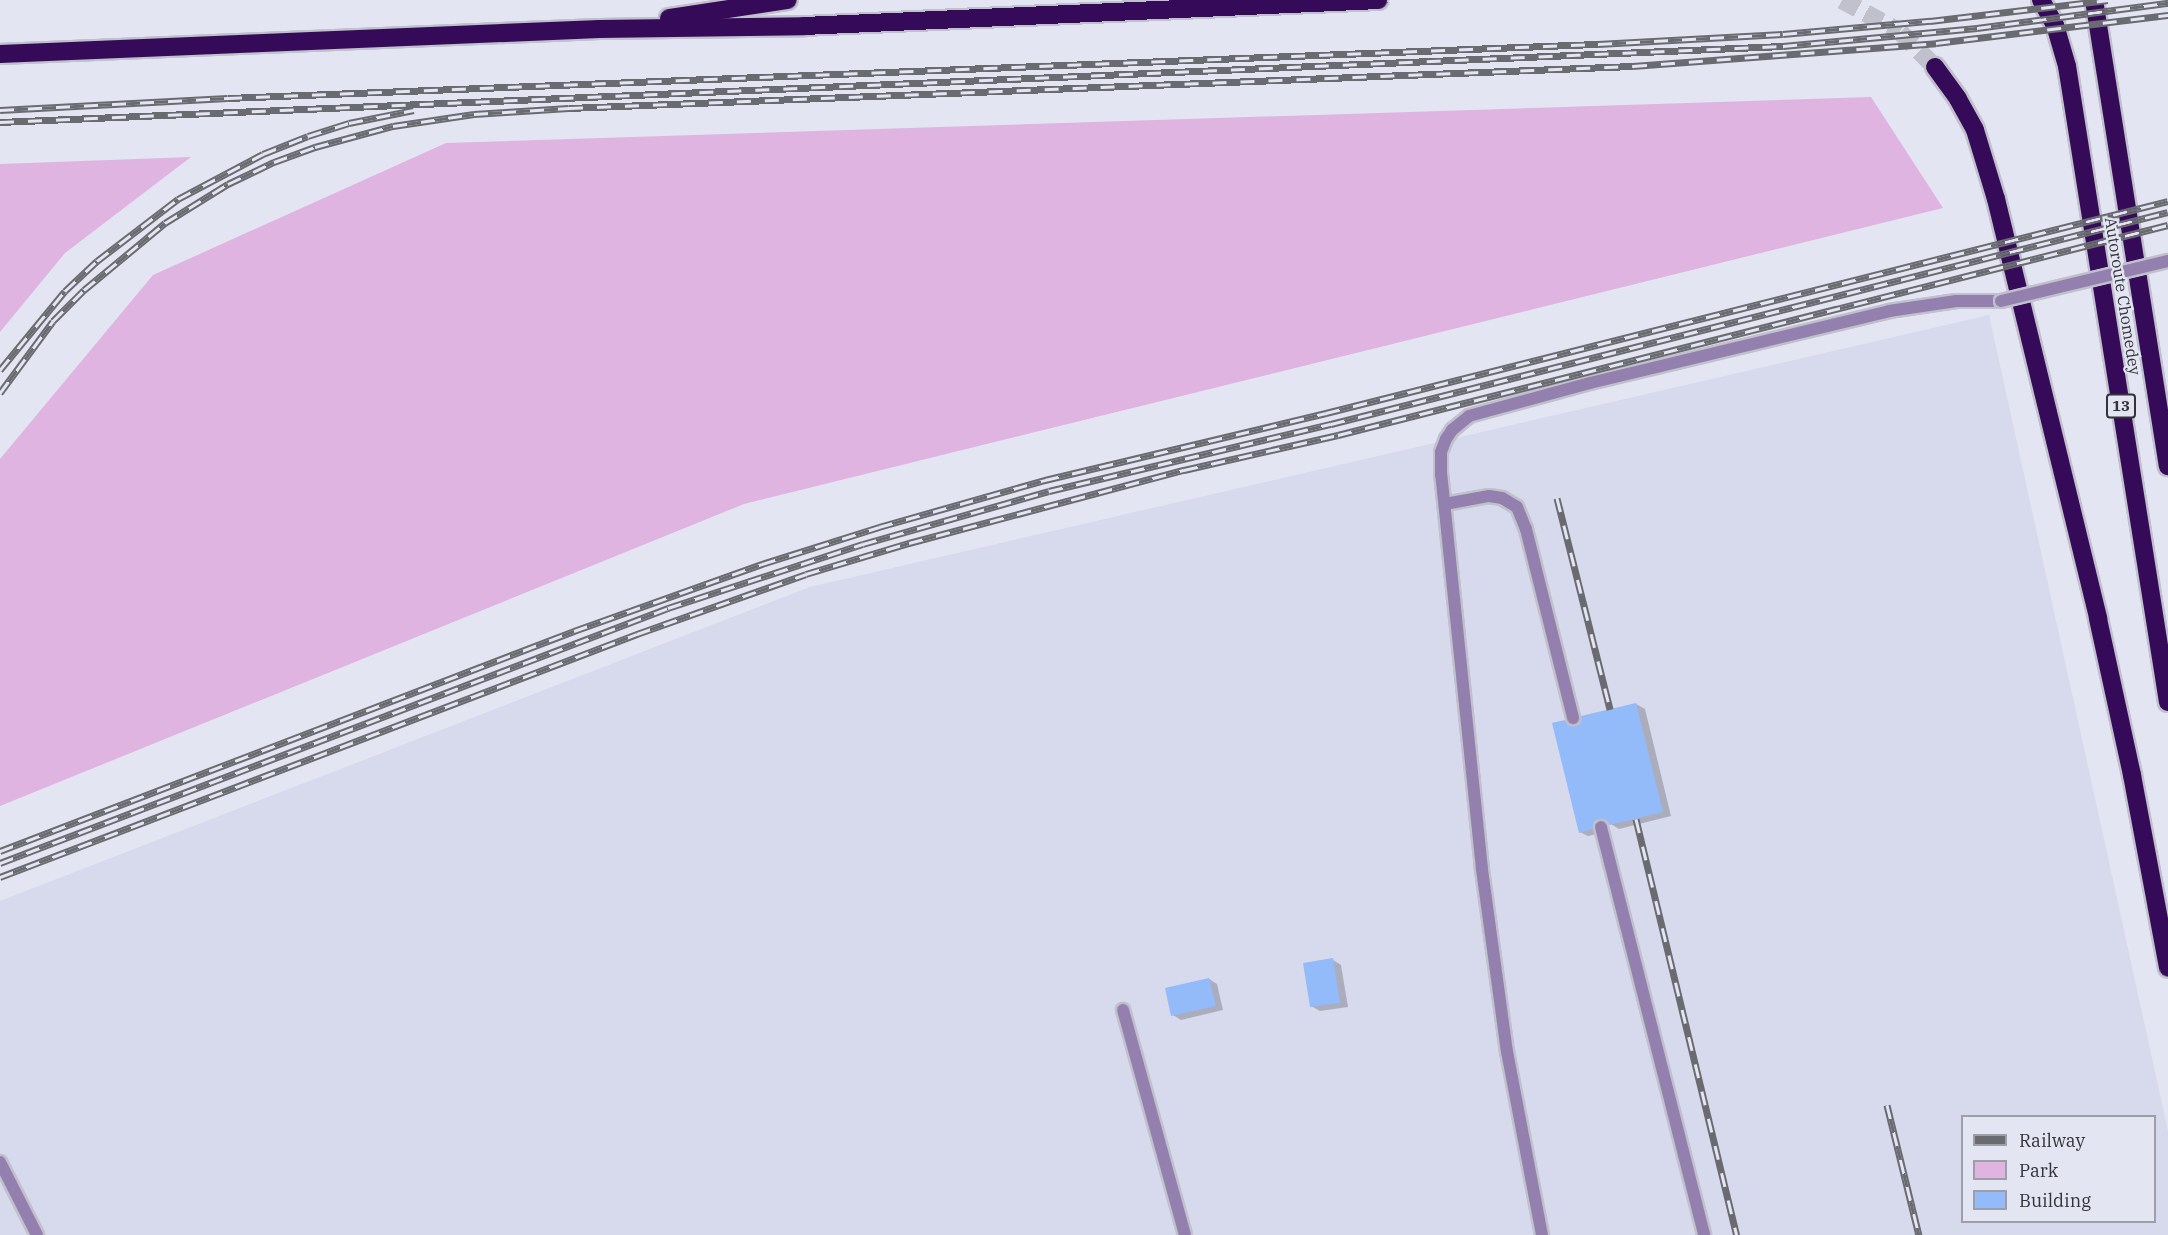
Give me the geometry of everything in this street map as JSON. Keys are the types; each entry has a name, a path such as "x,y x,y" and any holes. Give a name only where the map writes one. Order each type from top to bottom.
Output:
{"highway":[{"path":"599,29 788,0"},
{"path":"0,54 599,29 804,26 1378,0"},
{"name":"Autoroute Chomedey","path":"2041,0 2061,39 2074,110 2168,702"},
{"name":"Autoroute Chomedey","path":"2094,0 2168,466"},
{"path":"1935,67 1971,122 1996,199 2105,653 2168,968"}],"lane":[{"path":"1542,1235 1507,1052 1485,892 1440,462 1444,446 1460,422 1479,412 1889,311 1956,301 2001,301 2168,261"},
{"path":"1445,504 1489,496 1502,498 1517,507 1526,529 1574,718"},
{"path":"1601,827 1704,1235"},
{"path":"1123,1010 1185,1235"},
{"path":"0,1162 37,1235"}],"shaded area":[{"path":"1989,315 2168,1131 2168,1235 0,1235 0,901 810,587"}],"green space":[{"path":"1871,97 1943,208 744,504 0,806 0,459 153,275 446,143"},
{"path":"191,157 65,253 0,332 0,164"}],"building":[{"path":"1636,703 1663,812 1609,825 1600,819 1595,822 1593,829 1579,833 1552,723 1565,720 1574,726 1579,723 1581,716"},
{"path":"1333,958 1340,1003 1310,1007 1303,963"},
{"path":"1209,978 1216,1006 1171,1016 1165,988"}],"tunnel":[{"path":"1842,0 1900,32 1935,67"}],"railway":[{"path":"0,110 228,98 1598,44 1783,34 1930,21 2108,0"},
{"path":"0,122 1783,46 1977,28 2168,3"},
{"path":"0,393 53,321 84,290 165,223 228,184 274,162 315,147 393,126 474,114 569,108 1633,66 1936,43 2168,15"},
{"path":"0,370 65,291 97,261 178,199 263,154 308,136 349,123 414,110"},
{"path":"0,851 574,631 762,564 879,527 1045,480 1326,413 2168,201"},
{"path":"0,863 668,608 863,544 1049,491 1331,424 2168,212"},
{"path":"0,877 637,634 806,574 909,543 1184,470 1338,435 2168,225"},
{"path":"1557,498 1610,709"},
{"path":"1636,819 1737,1235"},
{"path":"1887,1105 1919,1235"}]}
